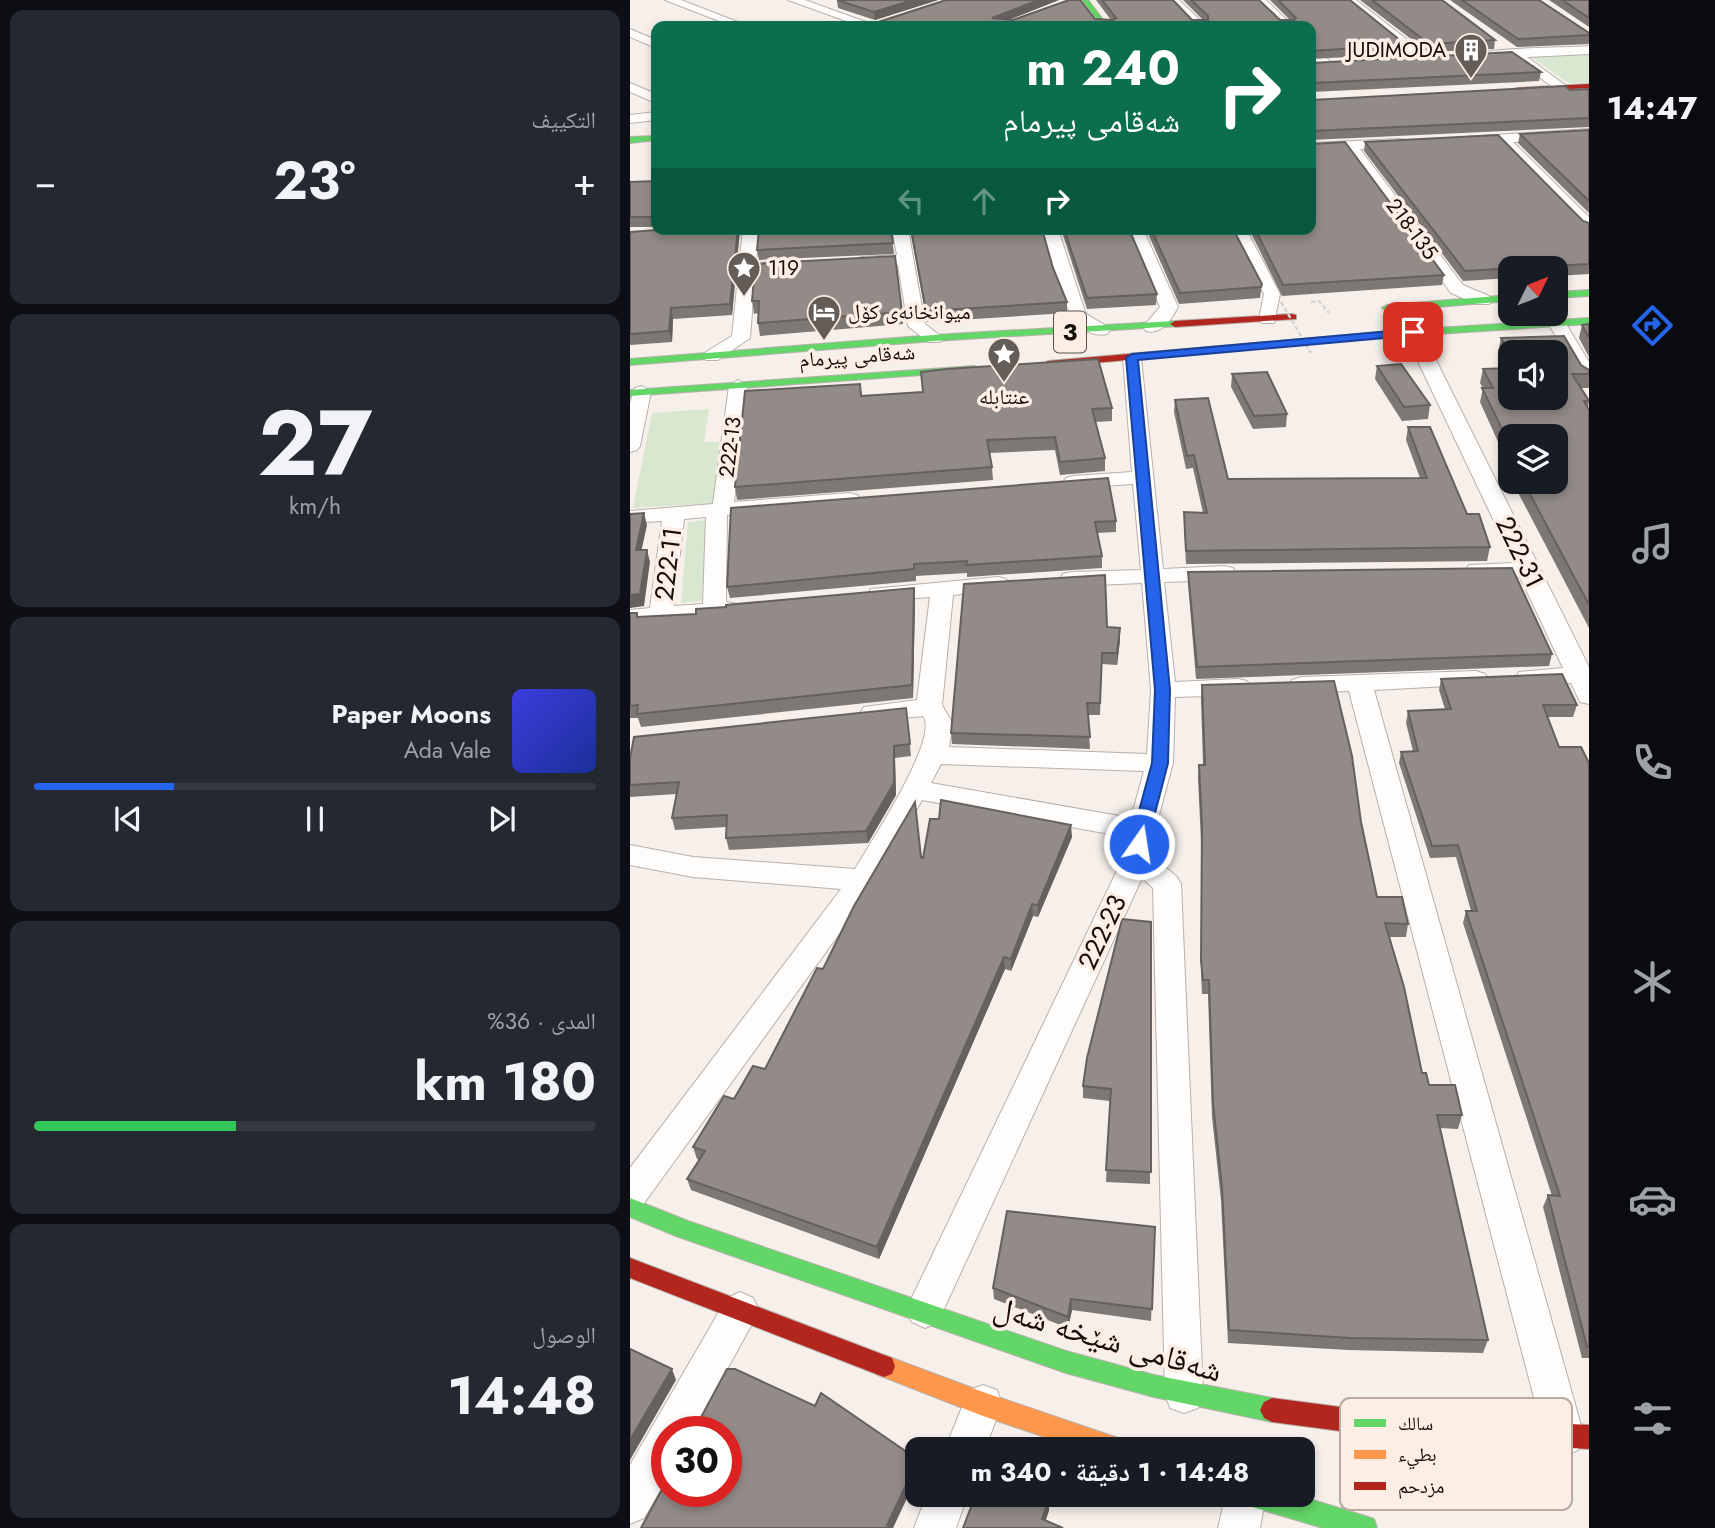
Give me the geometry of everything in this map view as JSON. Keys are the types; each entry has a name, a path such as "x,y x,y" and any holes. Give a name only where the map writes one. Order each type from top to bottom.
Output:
{"main road":[{"path":"1085,0 1101,21"},
{"path":"1504,90 1589,86"},
{"path":"630,140 651,138"},
{"path":"1568,294 1589,293"},
{"path":"1369,310 1498,299"},
{"path":"1479,300 1466,305 1462,311 1465,317 1485,328"},
{"name":"شەقامی پیرمام","path":"630,362 934,338 1268,319 1324,307"},
{"path":"1396,307 1419,316 1423,322 1421,328 1413,332"},
{"name":"3","path":"1568,322 1589,321"},
{"name":"3","path":"1037,365 1413,332 1514,326"},
{"name":"شەقامی پیرمام","path":"636,393 996,367"},
{"name":"شەقامی شێخه‌ شه‌ل","path":"630,1207 676,1227 1094,1370 1184,1394 1340,1421"},
{"path":"630,1268 983,1404 1080,1437"},
{"path":"1293,1507 1365,1528"}],"street":[{"path":"671,0 728,21"},
{"path":"794,0 856,21"},
{"path":"1173,0 1195,21"},
{"path":"1260,0 1282,21"},
{"path":"1349,0 1431,59 1399,60"},
{"path":"821,9 841,3"},
{"path":"630,33 651,42"},
{"path":"1493,39 1560,88"},
{"path":"1463,57 1589,50"},
{"path":"1316,53 1332,64 1316,65"},
{"path":"630,88 651,97"},
{"path":"630,119 651,117"},
{"path":"1447,141 1589,133"},
{"path":"1502,139 1589,226"},
{"path":"1316,148 1419,143"},
{"name":"218-135","path":"1350,146 1457,289 1479,300"},
{"path":"712,356 741,338 750,268 751,235"},
{"path":"902,235 916,326 934,338"},
{"path":"1051,235 1077,313 1085,322 1101,330"},
{"path":"1138,235 1169,307 1163,318 1152,327"},
{"path":"1241,235 1272,293 1268,319"},
{"path":"840,263 904,260"},
{"path":"750,268 814,264"},
{"path":"1559,326 1589,377"},
{"name":"222-31","path":"1413,332 1528,570 1586,682"},
{"name":"222-23","path":"925,1310 1139,844 1160,763 1163,690 1132,358"},
{"name":"222-13","path":"714,610 720,508 738,386"},
{"path":"630,446 636,393"},
{"path":"1049,484 1145,477"},
{"path":"630,517 872,497"},
{"name":"222-11","path":"662,615 674,513"},
{"path":"1459,570 1528,570"},
{"path":"1048,581 1154,574 1251,573"},
{"path":"861,596 1021,582"},
{"path":"929,707 942,588"},
{"path":"630,617 754,606"},
{"path":"1163,690 1504,678 1586,682"},
{"path":"1359,682 1566,1398"},
{"path":"630,1195 863,880 933,755 943,725 939,715 929,707 848,716"},
{"path":"933,755 1160,763"},
{"path":"914,789 1139,844 1167,884 1184,1394"},
{"path":"630,855 693,867 863,880"},
{"path":"680,1416 740,1310"},
{"path":"970,1437 983,1404"},
{"path":"1572,1420 1577,1437"},
{"path":"630,1504 651,1467"},
{"path":"935,1528 943,1507"},
{"path":"1239,1528 1245,1507"}],"path":[{"path":"1281,302 1311,353"}],"green space":[{"path":"1589,52 1589,82 1569,83 1529,56"},
{"path":"709,409 704,442 723,442 715,503 633,508 652,413"},
{"path":"708,520 702,601 681,603 688,522"}],"building":[{"path":"837,0 913,0 874,12"},
{"path":"946,0 1039,0 992,18 1013,20 1069,0 1080,0 1095,19 1113,20 1116,18 1102,0 1173,0 1192,20 1208,20 1208,16 1191,0 1259,0 1280,20 1294,20 1296,18 1278,0 1350,0 1406,45 1316,51 1316,21 881,21"},
{"path":"1372,0 1442,0 1495,40 1429,44"},
{"path":"1462,0 1539,0 1589,35 1518,39"},
{"path":"1562,0 1589,0 1589,18"},
{"path":"1512,52 1541,72 1316,83 1316,63"},
{"path":"1565,86 1570,90 1589,89 1589,118 1316,131 1316,100"},
{"path":"1589,130 1589,201 1520,134"},
{"path":"1498,135 1583,221 1589,223 1589,264 1568,265 1568,256 1498,256 1498,269 1465,271 1365,142"},
{"path":"1345,142 1444,275 1283,285 1258,235 1316,235 1316,144"},
{"path":"651,181 651,217 630,217 630,182"},
{"path":"651,230 651,235 737,235 730,304 671,308 669,331 630,334 630,232"},
{"path":"758,235 892,235 893,243 757,250"},
{"path":"912,235 1044,235 1067,302 926,311"},
{"path":"1066,235 1132,235 1157,294 1087,298"},
{"path":"1154,235 1236,235 1262,284 1261,287 1180,293"},
{"path":"895,256 902,312 758,323 759,301 752,301 755,264"},
{"path":"1589,324 1589,338 1582,325"},
{"path":"1564,336 1566,340 1502,340 1501,338"},
{"path":"1568,343 1581,365 1589,370 1589,374 1572,374 1589,401 1584,401 1589,410 1589,605 1530,494 1568,494 1568,424 1500,424 1482,388 1493,388 1483,369 1498,368 1498,410 1568,410"},
{"path":"1098,359 1112,408 1092,409 1105,458 1060,462 1055,437 987,440 992,467 735,487 745,391 860,384 861,396 923,392 921,372"},
{"path":"1401,364 1430,405 1404,407 1377,366"},
{"path":"1267,372 1287,414 1254,416 1232,374"},
{"path":"1208,398 1228,479 1427,478 1408,427 1430,427 1467,514 1479,514 1490,547 1186,551 1184,512 1207,513 1194,455 1187,456 1175,400"},
{"path":"1108,478 1116,521 1095,522 1102,556 966,565 967,561 914,564 914,569 727,587 731,508"},
{"path":"644,513 636,550 647,550 640,594 630,595 630,514"},
{"path":"1512,568 1552,654 1197,667 1188,572"},
{"path":"1105,575 1107,627 1120,628 1117,653 1102,653 1100,703 1087,703 1090,737 951,733 964,584"},
{"path":"914,588 912,685 637,714 638,705 630,706 630,613 637,613 637,617 696,614 696,609 726,605"},
{"path":"1562,674 1577,705 1543,705 1559,747 1581,747 1589,763 1589,1347 1548,1195 1560,1196 1466,911 1477,911 1458,845 1432,846 1401,752 1418,751 1408,711 1451,709 1441,679"},
{"path":"1334,681 1352,756 1361,822 1377,897 1402,897 1408,924 1385,923 1404,987 1422,1073 1426,1073 1429,1085 1455,1085 1462,1115 1437,1115 1488,1340 1350,1338 1229,1330 1222,1187 1213,1103 1209,980 1203,980 1201,961 1202,827 1199,765 1205,765 1202,685"},
{"path":"906,708 910,744 894,746 894,783 866,831 726,838 727,815 672,818 679,782 630,785 630,758 634,737"},
{"path":"941,800 1071,825 1038,905 1032,904 1011,959 1004,957 877,1247 687,1179 705,1151 693,1147 724,1096 734,1099 753,1066 765,1069 817,968 823,969 854,906 915,802 923,858 930,819 939,819"},
{"path":"1122,919 1151,922 1151,1172 1106,1170 1111,1089 1083,1086 1087,1058"},
{"path":"1007,1211 1155,1227 1152,1309 1071,1299 1068,1317 993,1288"},
{"path":"630,1349 672,1369 630,1440"},
{"path":"727,1369 735,1369 815,1406 821,1393 905,1451 905,1487 887,1525 892,1528 641,1528 652,1507 742,1507 742,1416 702,1416"},
{"path":"971,1507 1046,1507 1042,1519 1063,1528 963,1528"}],"traffic: fast":[{"path":"1085,0 1101,21"},
{"path":"630,140 651,138"},
{"path":"1568,294 1589,293"},
{"path":"1387,308 1498,299"},
{"path":"1406,333 1589,321"},
{"path":"630,362 934,338 1175,324"},
{"path":"630,393 974,369"},
{"path":"630,1207 684,1229 1066,1362 1154,1386 1272,1410"},
{"path":"1293,1507 1365,1528"}],"traffic: slow":[{"path":"884,1366 1080,1437"}],"traffic: jam":[{"path":"1517,90 1589,86"},
{"path":"1175,324 1292,317"},
{"path":"1048,364 1406,333"},
{"path":"630,1268 884,1366"},
{"path":"1272,1410 1340,1419"},
{"path":"1572,1436 1589,1437"}],"place":[{"name":"JUDIMODA","path":"1471,80"},
{"name":"119","path":"744,298"},
{"name":"میوانخانەی کۆل","path":"824,342"},
{"name":"عنتابله","path":"1004,384"}],"route":[{"path":"1139,844 1160,763 1163,690 1132,358 1413,332"}]}
